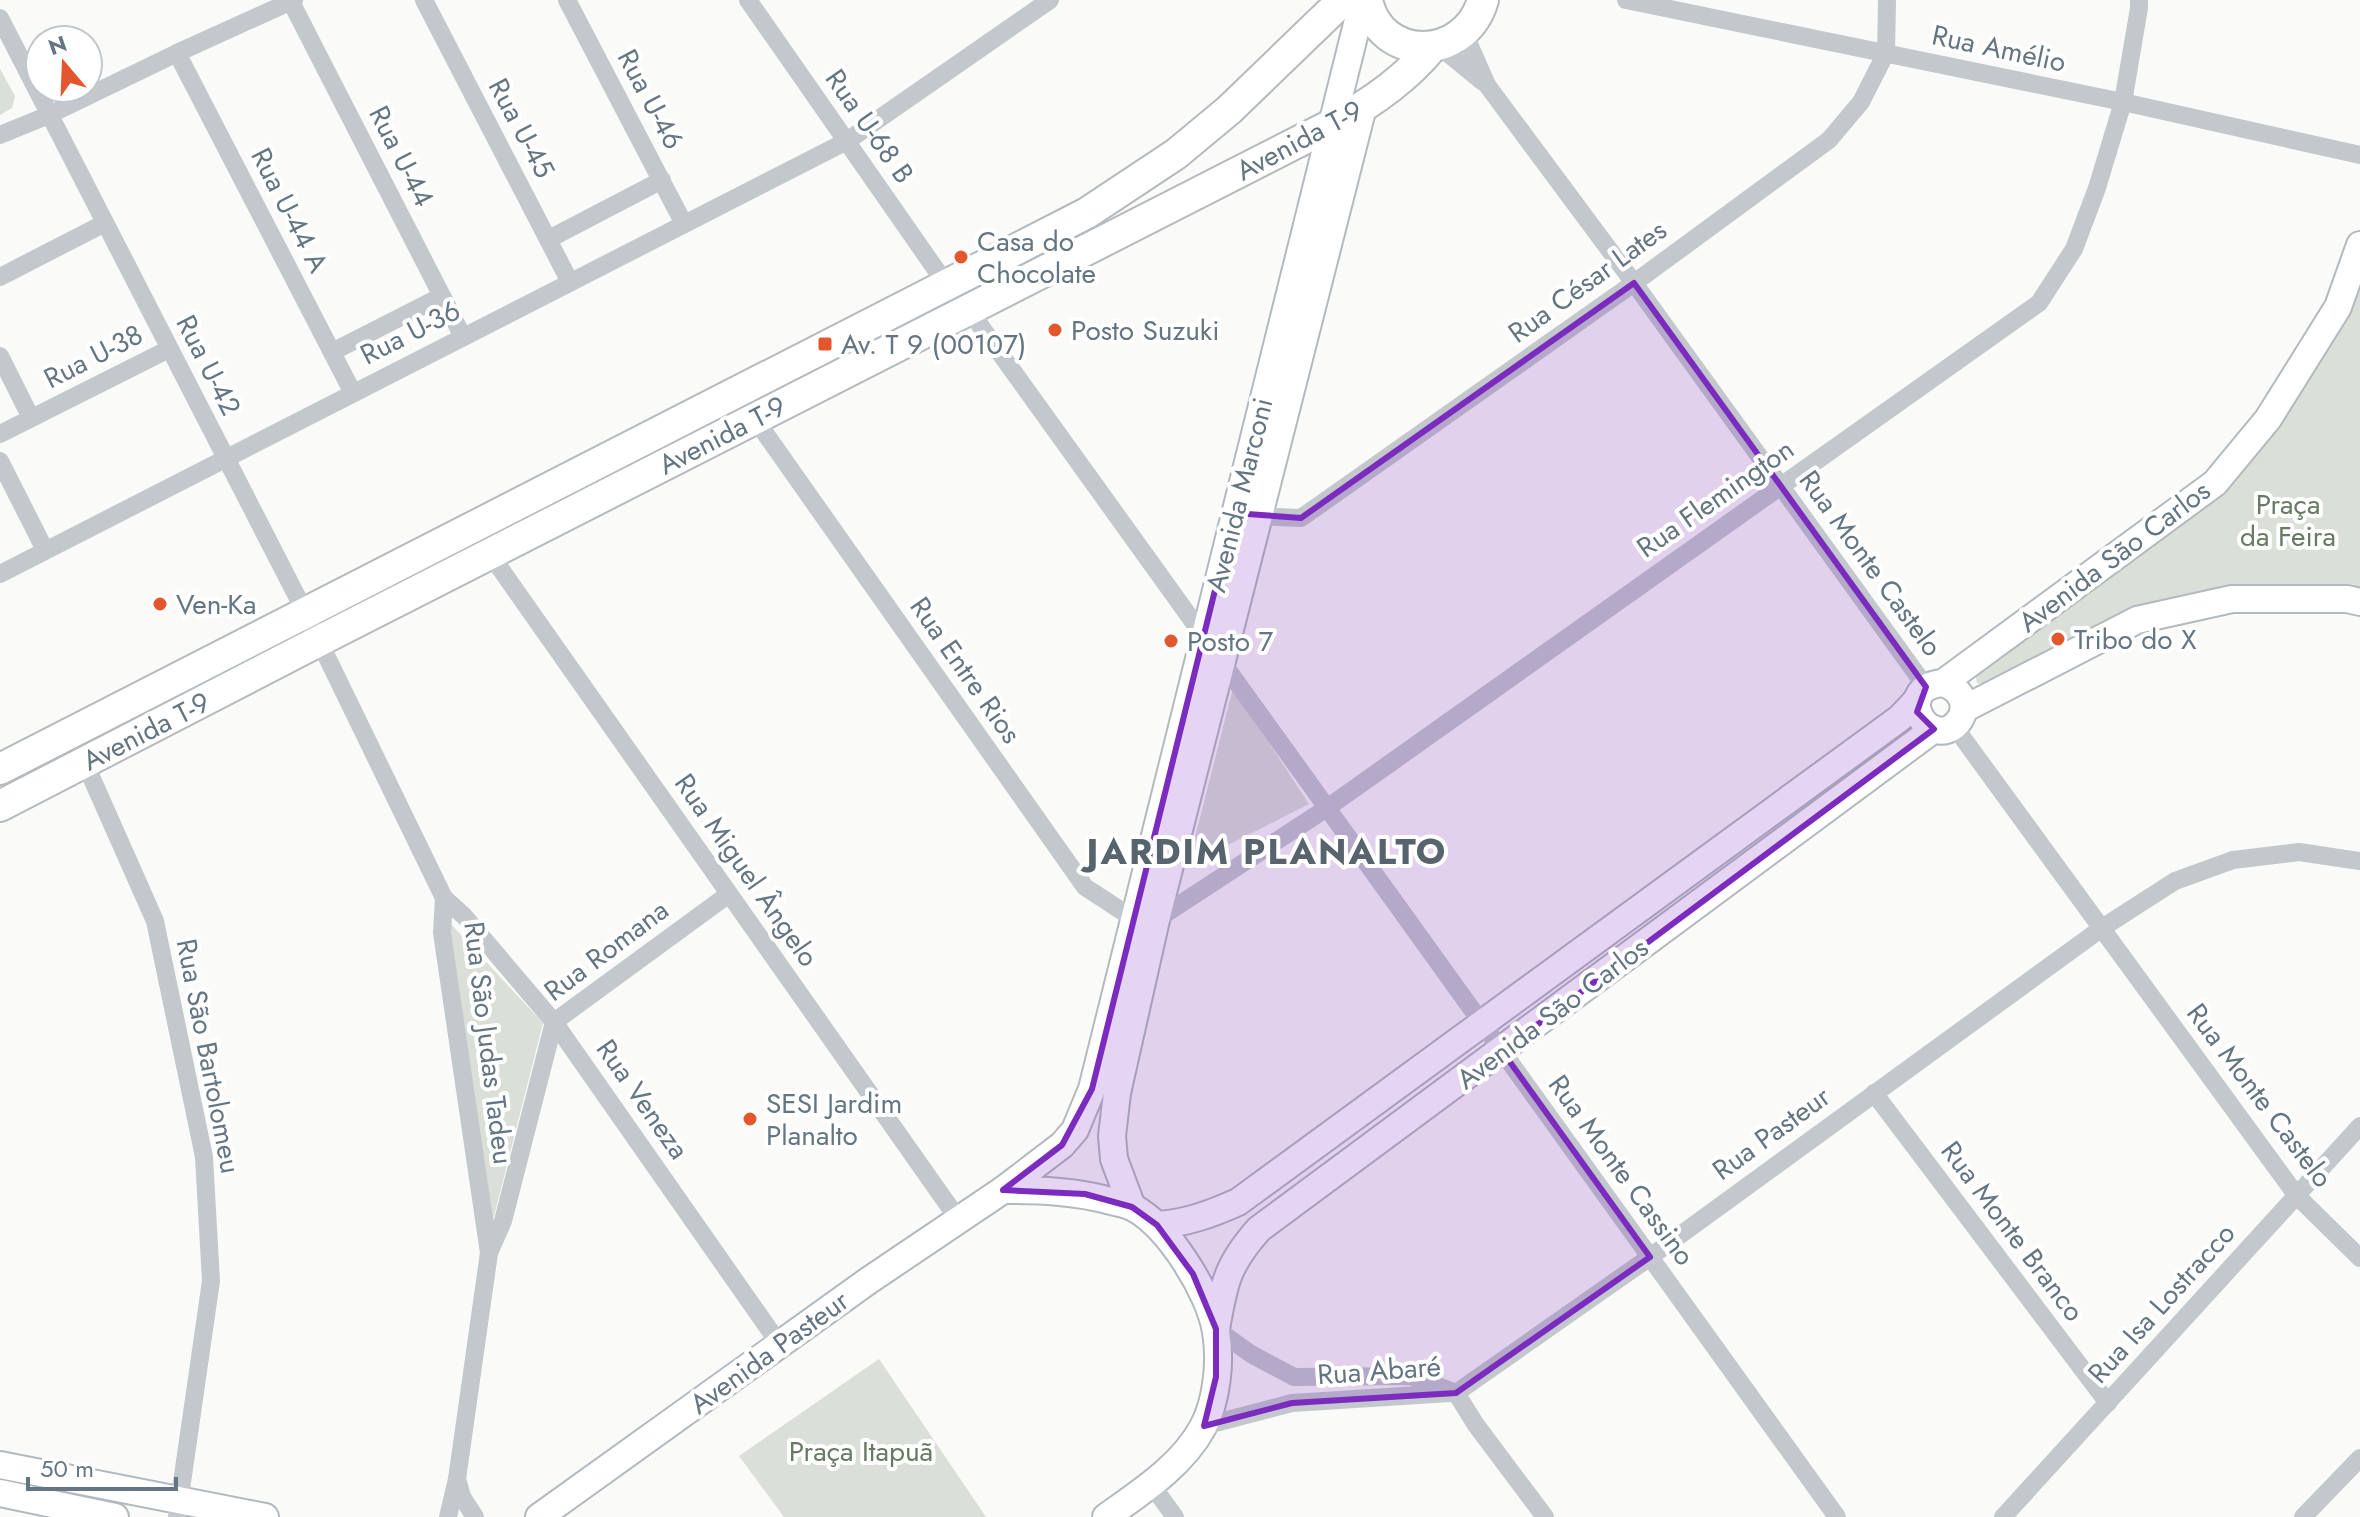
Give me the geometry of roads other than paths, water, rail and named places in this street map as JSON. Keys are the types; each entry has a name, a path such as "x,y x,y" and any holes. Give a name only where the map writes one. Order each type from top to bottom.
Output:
{"main road":[{"name":"Avenida T-9","path":"0,769 1087,213 1176,154 1253,89 1343,0"},
{"path":"1365,0 1376,22 1386,34 1400,42 1416,47 1445,42"},
{"name":"Avenida T-9","path":"0,806 1333,124 1363,107 1405,76 1480,11 1483,0"}],"street":[{"path":"0,135 49,115 292,0"},
{"name":"Rua U-44","path":"292,0 463,337"},
{"name":"Rua U-45","path":"424,0 570,282"},
{"name":"Rua U-46","path":"567,0 684,224"},
{"name":"Rua U-68 B","path":"748,0 946,284"},
{"name":"Rua U-36","path":"0,574 847,141 1050,0"},
{"name":"Avenida Marconi","path":"1145,920 1222,662 1247,515 1333,124 1365,0"},
{"name":"Rua Amélio","path":"1626,0 2123,102 2360,155"},
{"name":"Rua César Lates","path":"1247,515 1301,518 1634,283 1829,140 1861,102 1886,53 1887,0"},
{"name":"Rua Flemington","path":"1145,920 1327,808 2039,303 2074,249 2097,188 2123,102 2139,0"},
{"name":"Rua U-42","path":"0,18 319,641"},
{"name":"Rua Monte Castelo","path":"1445,42 1487,85 1929,690"},
{"name":"Rua Monte Castelo","path":"1445,42 1487,85"},
{"name":"Rua U-44 A","path":"177,53 353,393"},
{"name":"Avenida Marconi","path":"1003,1190 1062,1145 1104,1091 1145,920 1203,636 1247,515 1363,107"},
{"path":"549,239 662,180"},
{"path":"0,277 105,223"},
{"name":"Avenida São Carlos","path":"1157,1225 1182,1223 1207,1216 1238,1202 1900,718 1929,690 2215,483 2268,419 2338,307 2360,245"},
{"name":"Rua U-36","path":"332,352 442,296"},
{"name":"Rua Monte Cassino","path":"969,310 1837,1517"},
{"name":"Rua U-38","path":"0,434 169,349"},
{"path":"0,356 31,418"},
{"name":"Rua Entre Rios","path":"755,419 1085,887 1145,920"},
{"path":"0,461 45,550"},
{"name":"Rua Miguel Ângelo","path":"490,554 958,1219"},
{"name":"Avenida São Carlos","path":"1216,1329 1231,1267 1241,1249 1259,1229 1951,721 2137,620 2232,599 2347,599 2360,602"},
{"name":"Rua São Judas Tadeu","path":"319,641 444,898 442,933 489,1253 457,1479 448,1517"},
{"path":"1929,690 1959,691 1951,721 1923,723 1917,712 1929,690"},
{"name":"Rua Monte Castelo","path":"1951,721 2297,1196 2360,1258"},
{"name":"Rua São Bartolomeu","path":"85,763 155,921 204,1157 211,1281 178,1508"},
{"name":"Rua Pasteur","path":"1456,1393 1650,1257 2102,928 2175,881 2233,860 2299,852 2360,861"},
{"name":"Rua Romana","path":"489,1253 503,1221 554,1022 729,894"},
{"name":"Rua Veneza","path":"444,898 464,916 554,1022 780,1345"},
{"name":"Avenida Marconi","path":"1104,1091 1114,1159 1132,1207"},
{"name":"Rua Monte Branco","path":"1874,1093 2108,1403"},
{"name":"Rua Isa Lostracco","path":"2003,1517 2360,1126"},
{"path":"1003,1190 1085,1194 1132,1207 1157,1225 1193,1274 1216,1329 1216,1377 1204,1426 1174,1463 1106,1517"},
{"name":"Avenida Pasteur","path":"539,1517 1003,1190"},
{"path":"1238,1202 1259,1229"},
{"path":"1216,1329 1251,1354 1294,1377 1411,1376 1456,1393"},
{"path":"1292,1403 1294,1377"},
{"name":"Rua Abaré","path":"1204,1426 1292,1403 1456,1393 1476,1425 1545,1517"},
{"path":"2303,1517 2360,1458"},
{"path":"0,1465 178,1508 265,1517"},
{"path":"457,1479 462,1497 475,1517"},
{"path":"1151,1484 1175,1517"},
{"path":"0,1493 115,1517"}],"place":[{"name":"Casa do Chocolate","path":"961,257"},
{"name":"Posto Suzuki","path":"1055,330"},
{"name":"Av. T 9 (00107)","path":"825,344"},
{"name":"Ven-Ka","path":"160,604"},
{"name":"Tribo do X","path":"2058,639"},
{"name":"Posto 7","path":"1171,641"},
{"name":"SESI Jardim Planalto","path":"750,1119"}],"district":[{"name":"JARDIM PLANALTO","path":"1267,851"}],"park label":[{"name":"Praça da Feira","path":"2288,520"},
{"name":"Praça Itapuã","path":"861,1451"}]}
